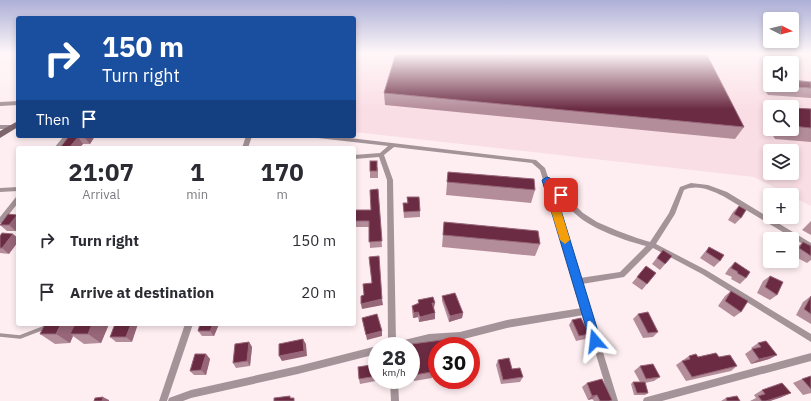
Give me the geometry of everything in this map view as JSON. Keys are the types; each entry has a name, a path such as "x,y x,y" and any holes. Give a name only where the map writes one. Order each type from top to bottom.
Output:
{"main road":[{"path":"0,135 16,125"}],"street":[{"path":"0,104 16,103"},
{"path":"0,126 16,125"},
{"path":"334,138 534,161 543,169 614,401"},
{"path":"356,157 381,155 392,145"},
{"path":"381,155 390,180 393,337"},
{"path":"547,180 583,216 618,234 644,244 652,245 704,272 811,338"},
{"path":"578,281 622,275 652,245 672,214 682,189 691,185 708,187 725,194 811,246"},
{"path":"0,190 16,189"},
{"path":"0,221 16,201"},
{"path":"420,340 460,336 507,324 586,312"},
{"path":"163,401 188,326"},
{"path":"172,401 191,394 368,352"},
{"path":"647,401 811,357"},
{"path":"394,389 395,401"}],"lane":[{"path":"0,334 20,337 50,326"}],"shaded area":[{"path":"356,72 763,72 763,92 799,92 799,72 811,72 811,206 799,200 799,188 776,188 754,177 356,132"}],"building":[{"path":"390,72 716,72 744,127 384,93"},
{"path":"799,81 811,82 811,88 799,87"},
{"path":"799,108 811,109 811,128 799,127"},
{"path":"68,138 77,138 71,146 62,146"},
{"path":"370,161 377,161 377,171 370,171"},
{"path":"448,172 534,179 535,190 447,182"},
{"path":"378,189 382,241 369,242 369,221 356,221 356,210 371,210 370,190"},
{"path":"407,197 419,197 420,211 404,212 403,203 408,203"},
{"path":"739,206 746,210 741,218 734,214"},
{"path":"8,214 16,215 9,225 0,225"},
{"path":"444,222 538,231 540,244 443,235"},
{"path":"2,233 13,234 2,248 0,248 0,236"},
{"path":"803,242 811,246 811,256 799,248"},
{"path":"709,247 724,255 720,261 706,252"},
{"path":"663,250 672,256 665,264 657,258"},
{"path":"379,256 382,299 361,304 361,296 364,295 363,284 372,283 369,257"},
{"path":"735,262 750,272 746,278 731,268"},
{"path":"646,266 656,273 647,284 637,277"},
{"path":"770,276 783,282 777,295 765,287"},
{"path":"731,291 748,301 741,312 725,301"},
{"path":"455,293 463,313 450,316 442,296"},
{"path":"811,296 811,314 804,309"},
{"path":"433,297 435,303 432,303 435,313 420,317 418,312 414,313 412,306 419,303 418,300"},
{"path":"648,312 658,332 648,333 638,314"},
{"path":"377,314 382,331 366,335 362,318"},
{"path":"581,318 589,334 579,336 572,320"},
{"path":"44,326 60,326 56,334 40,334"},
{"path":"74,326 91,326 88,334 70,334"},
{"path":"114,326 130,326 126,337 110,337"},
{"path":"199,326 212,326 210,331 198,331"},
{"path":"303,339 304,351 279,356 279,344"},
{"path":"766,341 777,355 759,359 752,349 761,347 758,343"},
{"path":"249,342 247,361 233,363 235,344"},
{"path":"428,342 428,373 420,374 420,343"},
{"path":"716,353 719,357 730,355 737,366 692,377 682,361 690,359 689,356 696,354 698,357"},
{"path":"195,354 206,354 201,370 190,371"},
{"path":"509,358 512,369 520,368 523,377 503,380 498,360"},
{"path":"653,364 660,377 646,379 640,366"},
{"path":"368,365 368,378 359,379 358,367"},
{"path":"811,376 811,389 802,379"},
{"path":"602,379 612,400 600,401 597,395 592,396 587,383"},
{"path":"633,382 645,382 648,393 637,393"},
{"path":"782,383 791,393 766,401 762,401 758,396 765,394 762,390"},
{"path":"290,396 290,398 294,398 294,401 274,401 274,398"},
{"path":"737,396 740,401 727,401 726,398"},
{"path":"103,397 102,401 94,401 95,398"}],"slow traffic":[{"path":"554,204 565,240"}],"route":[{"path":"561,195 547,180 595,341"}]}
